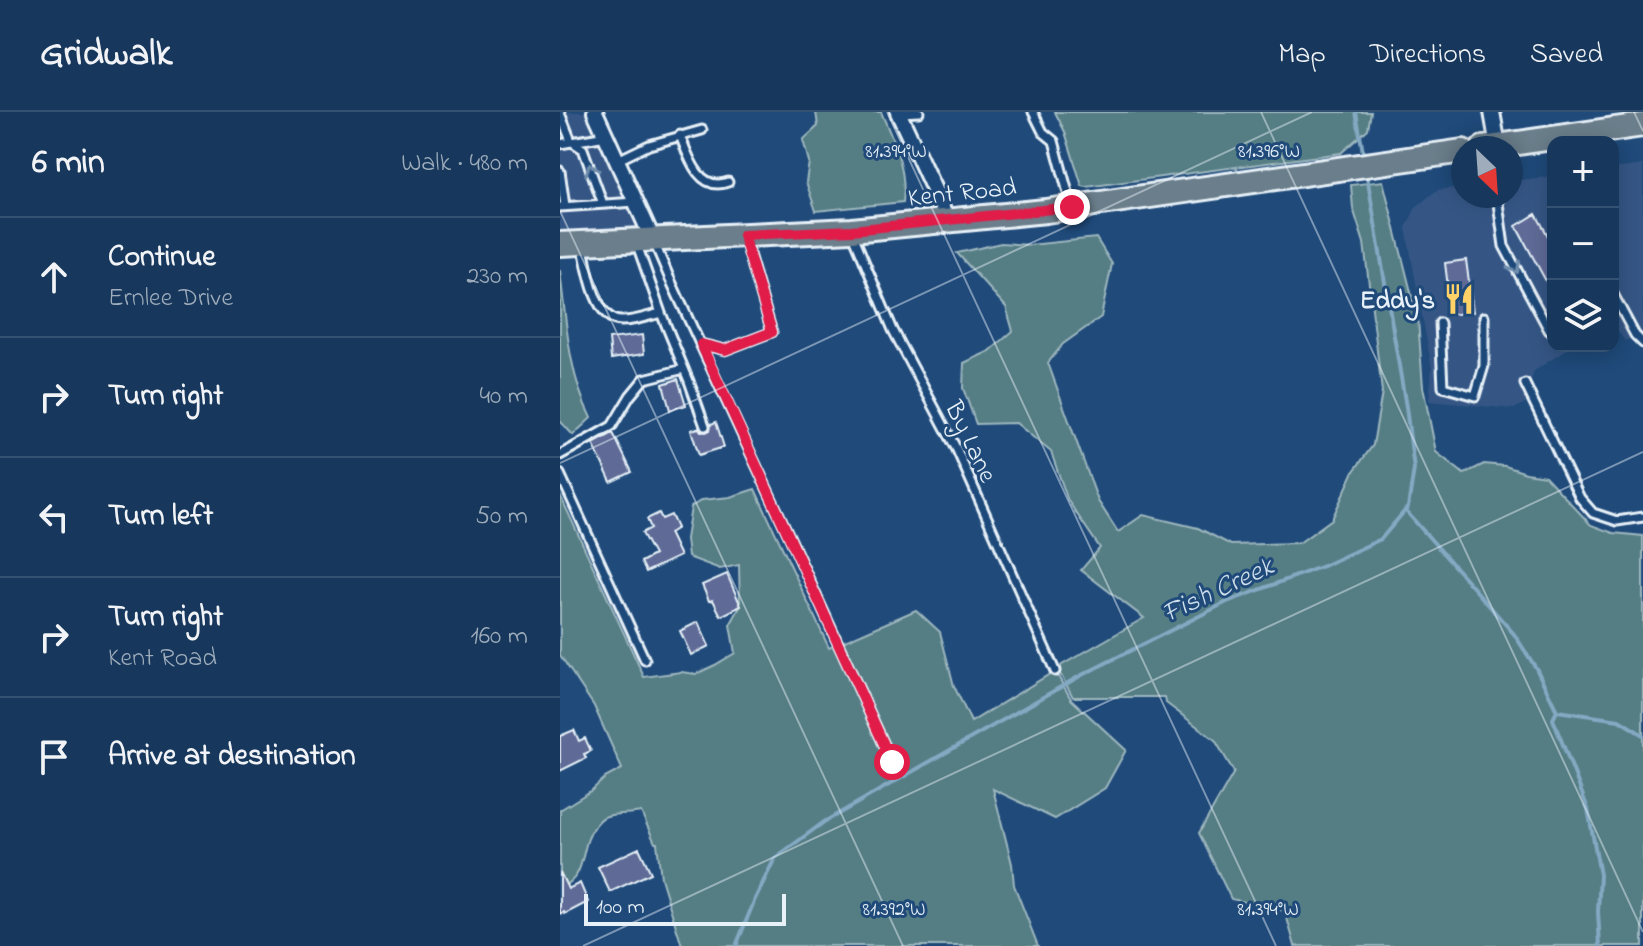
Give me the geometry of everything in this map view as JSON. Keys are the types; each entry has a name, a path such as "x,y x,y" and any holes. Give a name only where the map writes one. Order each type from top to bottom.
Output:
{"main road":[{"path":"1523,142 1643,125"},
{"name":"Kent Road","path":"571,243 852,230 946,221 1072,207 1451,153"}],"street":[{"path":"595,112 636,202 644,240"},
{"path":"898,112 946,221"},
{"path":"1491,136 1492,112"}],"lane":[{"path":"898,112 919,112"},
{"path":"1033,112 1043,132 1054,141 1072,207"},
{"path":"560,113 571,141 583,149 603,204"},
{"path":"617,161 649,145 702,130"},
{"path":"680,135 695,170 702,177 719,185 728,182"},
{"path":"560,144 606,136"},
{"path":"560,171 563,206 636,202"},
{"path":"1499,208 1504,246 1547,326"},
{"name":"By Lane","path":"852,230 893,330 957,450 1055,671"},
{"path":"701,344 725,350 772,332 743,235"},
{"path":"644,240 661,313 705,426"},
{"path":"644,240 669,277 701,344 892,762"},
{"path":"571,243 589,274 602,310 611,320 622,321 661,313"},
{"path":"1619,305 1635,335 1643,343"},
{"path":"1440,323 1443,387 1475,396 1484,366 1484,317"},
{"path":"560,455 612,426 644,379 684,369"},
{"path":"1525,384 1580,498 1593,513 1617,521 1643,517"},
{"path":"560,474 645,660"}],"shaded area":[{"path":"560,112 595,112 653,240 560,244"},
{"path":"1643,165 1643,334 1625,341 1619,332 1619,168"},
{"path":"1547,177 1547,352 1563,352 1534,371 1525,403 1514,409 1429,401 1432,369 1406,228 1416,207 1437,190 1451,188 1451,208 1523,208 1523,180"}],"green space":[{"path":"816,112 881,112 901,167 903,202 816,211 806,182 809,162 803,140 818,126"},
{"path":"1055,112 1371,112 1368,129 1341,153 1086,187 1082,186 1065,132"},
{"path":"1383,181 1418,320 1423,387 1436,452 1464,474 1484,464 1545,476 1591,525 1613,533 1643,536 1643,946 1295,946 1285,911 1231,899 1199,833 1234,772 1215,740 1166,703 1165,697 1073,697 1058,670 1144,618 1081,570 1100,548 1068,501 1051,452 1016,423 976,424 963,388 964,363 990,351 1013,331 1006,307 957,253 1001,243 1030,245 1096,238 1112,264 1101,317 1063,344 1048,363 1098,501 1118,532 1143,515 1198,528 1231,545 1299,543 1332,519 1354,471 1373,445 1382,392 1364,243 1353,208 1351,185"},
{"path":"560,270 573,365 591,418 573,435 560,421"},
{"path":"755,489 829,648 916,610 940,632 954,686 971,722 1055,671 1071,699 1126,750 1105,788 1055,819 993,789 1012,864 1014,885 1038,946 682,946 661,878 657,843 641,812 613,815 600,820 586,843 575,877 560,888 560,810 622,769 594,706 560,655 560,495 644,677 681,672 696,674 735,653 730,625 740,607 739,565 720,569 688,557 686,539 691,507 702,500 730,497"}],"building":[{"path":"1536,214 1547,234 1547,283 1516,226"},
{"name":"Eddy's","path":"1466,260 1473,312 1449,315 1445,263"},
{"path":"642,335 644,354 611,359 609,339"},
{"path":"678,379 686,405 670,410 663,384"},
{"path":"716,422 724,447 699,455 691,430 699,428 706,432"},
{"path":"613,433 632,472 611,482 593,444"},
{"path":"659,513 662,519 671,515 677,528 669,533 680,556 646,572 641,562 654,555 642,533 651,528 647,519"},
{"path":"727,574 741,606 721,616 702,585"},
{"path":"698,622 709,646 691,655 680,631"},
{"path":"574,730 579,741 585,738 591,751 584,754 586,758 560,771 560,736"},
{"path":"639,848 651,873 610,892 598,867"},
{"path":"560,872 568,889 580,883 588,902 565,914 560,914"}],"waterway":[{"name":"Fish Creek","path":"1356,112 1364,158"},
{"name":"Fish Creek","path":"736,946 775,858 824,822 1080,676 1227,602 1323,566 1381,539 1408,507 1414,469 1366,170"},
{"path":"1405,510 1514,634 1536,668 1557,711 1553,719 1588,809 1600,875 1600,946"},
{"path":"1557,711 1619,720 1643,735"}],"place":[{"name":"Eddy's","path":"1459,299"}],"route":[{"path":"892,762 701,344 725,350 772,332 743,235 852,230 1072,207"}]}
